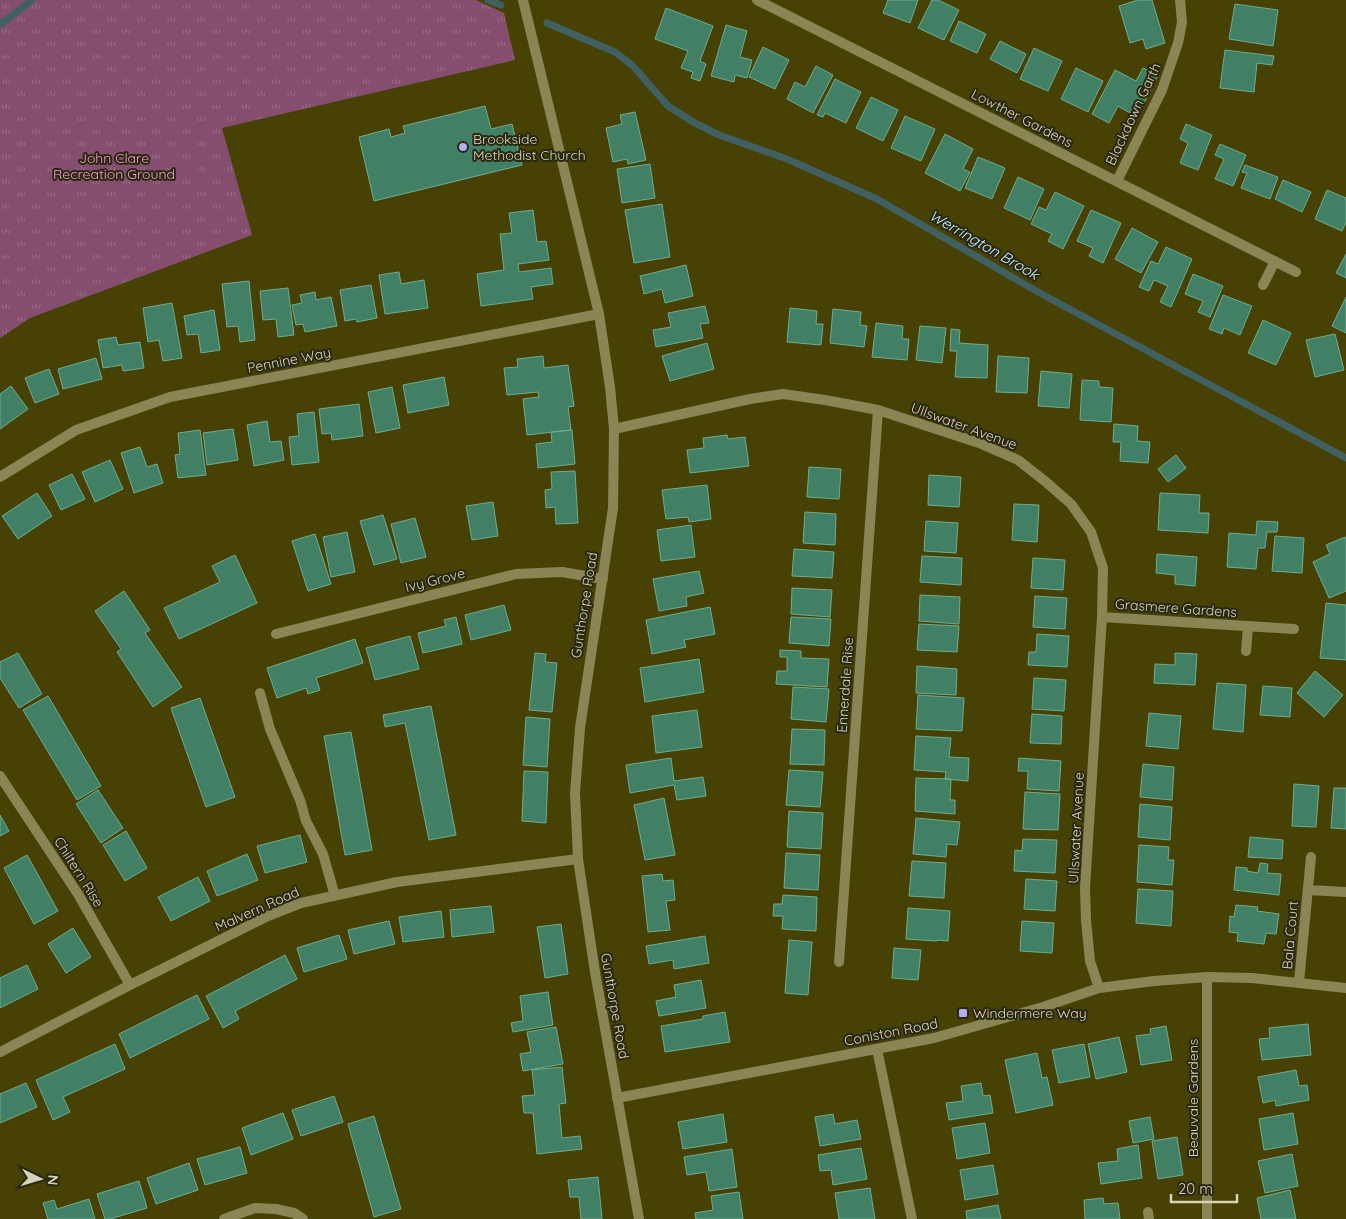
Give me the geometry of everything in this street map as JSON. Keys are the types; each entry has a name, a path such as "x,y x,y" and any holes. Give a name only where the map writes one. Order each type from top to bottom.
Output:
{"street":[{"name":"Gunthorpe Road","path":"523,0 599,314 614,429 613,508 580,728 575,793 578,859 594,972 639,1219"},
{"name":"Lowther Gardens","path":"757,0 1296,272"},
{"name":"Blackdown Garth","path":"1117,181 1162,90 1178,43 1182,22 1180,0"},
{"path":"1263,285 1275,261"},
{"name":"Pennine Way","path":"0,477 76,430 170,397 599,314"},
{"name":"Ullswater Avenue","path":"614,429 750,399 783,394 826,400 878,410 979,443 1018,460 1071,504 1091,532 1103,568 1102,617 1085,888 1090,961 1100,988"},
{"name":"Ennerdale Rise","path":"839,962 878,410"},
{"name":"Ivy Grove","path":"276,634 516,574 562,572 603,579"},
{"name":"Grasmere Gardens","path":"1102,617 1294,629"},
{"name":"Grasmere Gardens","path":"1246,651 1248,626"},
{"path":"260,693 270,729 300,800 306,820 323,854 335,896"},
{"name":"Chiltern Rise","path":"0,776 78,894 130,984"},
{"name":"Bala Court","path":"1299,982 1311,857"},
{"name":"Malvern Road","path":"0,1052 130,984 268,916 301,903 398,882 578,859"},
{"name":"Bala Court","path":"1308,890 1346,892"},
{"name":"Coniston Road","path":"617,1098 934,1038 1043,1007 1100,988 1207,977 1252,978 1346,988"},
{"name":"Beauvale Gardens","path":"1207,977 1207,1219"},
{"path":"877,1049 912,1219"},
{"path":"224,1219 255,1208 276,1209 294,1213 303,1219"}],"green space":[{"name":"John Clare Recreation Ground","path":"0,0 476,0 504,13 515,60 222,128 252,235 30,318 0,338"}],"building":[{"path":"888,0 918,0 910,23 883,13"},
{"path":"932,0 938,0 959,10 944,40 918,28"},
{"path":"1138,0 1152,0 1165,43 1146,49 1143,39 1130,43 1119,6"},
{"path":"1235,4 1278,10 1273,46 1229,39"},
{"path":"666,8 713,26 700,61 706,64 700,81 691,78 693,72 681,68 688,51 655,39"},
{"path":"959,21 986,34 977,53 950,41"},
{"path":"726,25 747,31 740,57 752,60 747,78 735,75 734,82 711,76"},
{"path":"1000,41 1026,54 1017,73 990,59"},
{"path":"763,47 789,60 775,89 749,77"},
{"path":"1034,48 1062,61 1048,91 1020,79"},
{"path":"1225,50 1274,56 1272,65 1257,63 1254,92 1220,88"},
{"path":"816,66 833,75 813,113 787,99 795,82 805,87"},
{"path":"1076,68 1103,81 1088,112 1061,99"},
{"path":"1143,68 1158,75 1137,117 1118,106 1109,123 1092,114 1115,70 1136,81"},
{"path":"835,79 861,92 846,123 825,113 823,117 817,115"},
{"path":"871,97 898,110 883,141 856,128"},
{"path":"485,106 491,129 512,124 522,165 374,201 359,137 389,129 391,137 405,133 403,126"},
{"path":"635,112 646,160 628,164 627,159 613,162 606,128 622,124 620,115"},
{"path":"905,116 935,129 921,161 891,148"},
{"path":"1186,124 1212,135 1198,170 1180,163 1188,143 1180,139"},
{"path":"945,134 973,149 963,169 970,172 960,191 925,173"},
{"path":"1220,144 1246,155 1233,186 1215,179 1224,159 1215,155"},
{"path":"978,157 1005,168 992,199 965,188"},
{"path":"650,164 655,198 622,203 617,169"},
{"path":"1245,165 1278,177 1270,199 1241,188 1247,173 1242,172"},
{"path":"1018,177 1044,189 1030,220 1004,208"},
{"path":"1283,180 1311,192 1302,212 1275,199"},
{"path":"1327,190 1346,198 1346,222 1342,231 1315,219"},
{"path":"1055,192 1084,206 1063,249 1048,241 1052,234 1031,224 1039,207 1046,210"},
{"path":"662,204 670,257 634,263 625,210"},
{"path":"533,210 537,242 546,241 549,260 518,264 519,272 551,268 553,284 531,287 533,299 481,306 477,274 504,270 500,234 512,233 509,213"},
{"path":"1091,210 1121,223 1103,263 1089,256 1093,248 1077,241"},
{"path":"1132,228 1158,242 1141,273 1115,259"},
{"path":"1166,247 1192,259 1171,307 1160,302 1168,286 1154,280 1149,291 1139,287 1151,261 1158,264"},
{"path":"1346,254 1346,278 1336,273"},
{"path":"686,265 693,296 665,303 662,289 644,294 640,276"},
{"path":"399,272 401,284 424,280 428,308 385,314 379,275"},
{"path":"1193,274 1223,286 1210,317 1198,312 1203,301 1185,294"},
{"path":"249,281 255,340 240,342 238,326 227,327 222,284"},
{"path":"371,285 377,318 357,322 356,319 345,321 340,290"},
{"path":"288,288 294,335 278,337 276,319 263,320 260,291"},
{"path":"315,292 316,300 331,297 337,326 305,332 303,324 296,325 292,305 302,303 300,295"},
{"path":"1223,295 1252,306 1240,335 1224,328 1222,334 1209,329"},
{"path":"1346,297 1346,333 1332,326"},
{"path":"172,303 182,358 163,361 159,340 148,342 143,308"},
{"path":"705,306 709,323 700,324 703,338 656,347 653,330 671,327 668,313"},
{"path":"790,308 817,311 816,324 823,324 821,345 787,342"},
{"path":"833,309 861,312 860,325 867,326 864,347 830,343"},
{"path":"214,310 220,350 201,353 198,334 187,335 184,316"},
{"path":"1263,320 1291,333 1276,365 1248,353"},
{"path":"876,323 903,326 902,339 909,339 907,360 872,357"},
{"path":"920,326 946,328 942,363 916,360"},
{"path":"951,329 960,330 959,343 988,345 987,378 955,377 957,351 950,351"},
{"path":"1335,334 1344,370 1315,377 1306,340"},
{"path":"116,337 118,345 140,342 144,368 123,371 122,365 103,368 98,340"},
{"path":"707,343 714,369 670,381 662,356"},
{"path":"543,356 544,368 568,365 574,406 568,407 571,430 527,435 523,399 539,397 538,392 507,395 504,368 518,367 517,359"},
{"path":"998,356 1029,358 1027,393 996,392"},
{"path":"96,358 102,379 63,389 58,369"},
{"path":"49,369 59,394 35,403 25,378"},
{"path":"1041,371 1072,374 1069,408 1038,406"},
{"path":"444,377 449,405 408,413 403,385"},
{"path":"1082,380 1099,381 1099,387 1113,388 1111,422 1080,420"},
{"path":"11,386 28,409 0,429 0,394"},
{"path":"392,387 400,428 376,433 368,392"},
{"path":"359,404 363,436 332,440 331,433 322,434 319,409"},
{"path":"314,412 319,462 292,465 289,437 299,436 297,414"},
{"path":"267,421 270,442 281,441 284,460 254,466 247,425"},
{"path":"1114,424 1138,426 1137,441 1150,442 1148,463 1120,461 1121,442 1113,442"},
{"path":"233,429 238,460 207,465 203,433"},
{"path":"200,430 206,475 178,478 175,455 180,454 178,433"},
{"path":"572,430 575,464 538,468 536,444 552,442 551,432"},
{"path":"727,435 728,439 745,437 749,466 690,473 687,450 704,448 703,438"},
{"path":"140,447 147,467 157,464 163,483 134,493 121,453"},
{"path":"1176,455 1186,468 1168,482 1158,469"},
{"path":"110,460 123,489 95,502 82,472"},
{"path":"809,467 841,469 839,499 807,497"},
{"path":"575,471 578,523 556,524 555,507 546,508 545,490 552,489 551,472"},
{"path":"72,474 85,499 61,510 49,485"},
{"path":"929,475 961,477 959,507 928,505"},
{"path":"707,485 711,519 689,522 688,517 666,519 662,490"},
{"path":"37,493 52,516 18,539 2,516"},
{"path":"1160,493 1200,495 1199,513 1209,513 1208,533 1158,530"},
{"path":"493,502 498,536 472,540 466,506"},
{"path":"1014,504 1039,505 1037,542 1012,540"},
{"path":"805,512 836,514 835,545 803,543"},
{"path":"383,515 397,559 374,565 360,521"},
{"path":"415,518 426,557 401,563 391,524"},
{"path":"926,521 958,523 956,553 924,551"},
{"path":"1257,521 1278,522 1277,532 1267,532 1265,548 1258,548 1256,569 1227,567 1229,533 1256,535"},
{"path":"691,525 695,557 661,561 657,530"},
{"path":"347,532 355,572 331,577 323,537"},
{"path":"315,534 331,584 308,591 292,541"},
{"path":"1275,536 1304,538 1302,573 1272,571"},
{"path":"1345,537 1346,591 1329,598 1313,562 1330,554 1326,545"},
{"path":"794,549 834,552 832,578 792,576"},
{"path":"1157,554 1197,557 1195,586 1175,584 1175,575 1156,573"},
{"path":"235,555 257,603 179,639 164,608 220,582 212,566"},
{"path":"922,556 962,558 961,585 920,582"},
{"path":"1033,558 1065,560 1063,590 1031,588"},
{"path":"699,571 704,593 686,597 687,606 659,611 653,579"},
{"path":"792,588 832,590 830,617 791,614"},
{"path":"124,591 150,630 145,633 182,687 153,707 117,652 121,649 95,611"},
{"path":"920,595 960,597 959,624 919,621"},
{"path":"1035,596 1067,598 1065,629 1033,627"},
{"path":"1326,603 1346,605 1346,660 1320,658"},
{"path":"504,605 511,630 471,640 465,615"},
{"path":"710,607 715,634 684,640 686,647 652,654 646,620"},
{"path":"456,617 462,644 423,653 418,633 446,626 444,620"},
{"path":"791,617 831,619 829,646 789,643"},
{"path":"919,624 959,626 957,652 917,650"},
{"path":"1037,634 1069,636 1067,667 1028,665 1029,652 1036,652"},
{"path":"410,636 419,669 375,680 366,648"},
{"path":"355,639 363,663 316,678 320,690 308,694 306,688 277,698 267,668"},
{"path":"780,650 801,651 801,658 829,659 827,687 776,684 777,671 787,671 787,657 780,657"},
{"path":"18,653 42,694 19,708 0,678 0,662"},
{"path":"535,653 546,654 545,662 557,663 552,712 529,710"},
{"path":"1175,653 1197,654 1195,685 1154,683 1155,664 1175,665"},
{"path":"699,659 704,692 645,702 640,668"},
{"path":"917,666 957,669 956,695 916,693"},
{"path":"1315,671 1343,695 1324,717 1297,693"},
{"path":"1034,678 1066,680 1064,711 1032,709"},
{"path":"1217,683 1246,685 1243,732 1213,729"},
{"path":"1263,686 1292,688 1290,717 1260,715"},
{"path":"793,687 829,689 826,722 791,719"},
{"path":"918,695 964,698 962,731 916,729"},
{"path":"48,696 101,786 77,800 23,710"},
{"path":"200,698 235,797 206,807 171,708"},
{"path":"431,706 456,835 429,840 405,723 385,727 383,715"},
{"path":"697,710 702,747 656,753 652,716"},
{"path":"1149,713 1181,716 1178,749 1146,746"},
{"path":"1032,714 1062,716 1061,744 1030,743"},
{"path":"526,717 550,719 547,767 523,765"},
{"path":"792,729 825,730 824,765 790,764"},
{"path":"351,732 372,850 345,855 324,736"},
{"path":"916,736 951,738 949,757 969,758 968,781 945,779 946,772 914,770"},
{"path":"671,758 674,781 703,777 706,796 677,800 674,785 630,793 626,765"},
{"path":"1019,758 1061,761 1059,791 1027,789 1028,771 1018,771"},
{"path":"1143,764 1174,767 1172,800 1140,797"},
{"path":"789,770 823,772 820,807 786,805"},
{"path":"524,771 548,772 546,823 522,821"},
{"path":"916,778 951,779 950,800 955,800 955,814 915,811"},
{"path":"1294,784 1319,786 1316,827 1292,826"},
{"path":"1334,788 1346,788 1346,829 1331,828"},
{"path":"98,790 123,828 101,843 76,804"},
{"path":"1025,792 1060,794 1058,830 1023,829"},
{"path":"664,798 675,855 645,860 634,805"},
{"path":"1140,804 1172,807 1170,840 1138,837"},
{"path":"789,811 823,813 821,849 787,847"},
{"path":"0,815 9,831 0,836"},
{"path":"916,818 960,822 957,845 947,844 946,857 913,854"},
{"path":"126,831 147,868 125,881 103,845"},
{"path":"300,835 307,862 265,873 257,846"},
{"path":"1250,837 1283,840 1282,859 1248,857"},
{"path":"1023,839 1057,840 1055,873 1014,871 1015,850 1022,851"},
{"path":"1139,845 1169,847 1168,860 1174,860 1172,885 1137,882"},
{"path":"786,853 820,855 818,890 784,888"},
{"path":"247,854 258,880 217,896 207,871"},
{"path":"27,855 58,911 34,924 4,868"},
{"path":"912,861 946,863 944,898 909,896"},
{"path":"1260,863 1268,864 1267,873 1281,874 1279,895 1234,890 1236,867 1247,868 1247,871 1258,873"},
{"path":"662,874 663,881 673,880 675,900 666,901 670,930 648,932 642,876"},
{"path":"198,877 210,901 171,921 158,897"},
{"path":"1026,879 1057,881 1055,911 1024,909"},
{"path":"1138,889 1173,891 1171,926 1136,923"},
{"path":"783,895 817,897 816,931 782,929 783,916 773,916 774,904 782,904"},
{"path":"1236,905 1258,907 1257,911 1279,914 1276,934 1266,933 1264,944 1237,941 1238,933 1229,932 1230,916 1234,917"},
{"path":"491,906 494,932 452,937 450,910"},
{"path":"908,908 950,911 948,941 906,939"},
{"path":"441,911 444,937 403,942 399,917"},
{"path":"389,921 395,944 354,954 348,930"},
{"path":"1022,921 1054,923 1052,953 1020,951"},
{"path":"561,924 568,974 545,978 537,927"},
{"path":"73,928 91,957 66,973 48,944"},
{"path":"339,935 347,959 304,972 297,948"},
{"path":"705,936 709,963 674,969 673,960 649,964 646,946"},
{"path":"789,940 812,942 808,995 785,993"},
{"path":"894,948 921,950 918,980 892,978"},
{"path":"285,955 297,979 235,1011 239,1019 223,1028 206,996"},
{"path":"27,965 38,989 0,1008 0,978"},
{"path":"701,980 706,1008 659,1016 656,1001 676,997 674,985"},
{"path":"548,992 553,1025 513,1032 511,1023 523,1021 520,996"},
{"path":"197,995 209,1019 130,1058 119,1034"},
{"path":"725,1012 730,1042 665,1052 661,1026 703,1019 703,1016"},
{"path":"1308,1024 1311,1055 1262,1060 1259,1039 1270,1038 1269,1028"},
{"path":"1166,1026 1172,1060 1141,1065 1136,1036 1151,1034 1150,1029"},
{"path":"556,1027 563,1064 523,1071 520,1054 531,1052 527,1032"},
{"path":"1119,1037 1127,1072 1096,1079 1088,1044"},
{"path":"115,1044 125,1069 63,1097 70,1112 53,1120 36,1080"},
{"path":"1084,1044 1090,1077 1059,1083 1052,1050"},
{"path":"1037,1053 1042,1078 1047,1077 1053,1105 1016,1113 1005,1060"},
{"path":"562,1067 566,1103 559,1104 562,1138 580,1136 582,1149 537,1154 533,1113 524,1113 522,1096 535,1095 532,1070"},
{"path":"1296,1070 1299,1086 1307,1085 1309,1100 1276,1106 1275,1100 1263,1103 1258,1077"},
{"path":"26,1083 37,1107 0,1123 0,1094"},
{"path":"981,1083 983,1096 990,1095 993,1113 949,1120 946,1103 963,1101 961,1086"},
{"path":"334,1096 343,1122 301,1136 292,1110"},
{"path":"283,1113 293,1139 251,1155 242,1128"},
{"path":"1293,1113 1298,1144 1264,1150 1259,1119"},
{"path":"723,1114 727,1142 683,1149 678,1122"},
{"path":"833,1114 835,1124 857,1120 861,1139 820,1146 815,1117"},
{"path":"374,1116 401,1209 374,1217 348,1124"},
{"path":"1150,1117 1154,1139 1133,1143 1129,1121"},
{"path":"985,1123 990,1153 957,1159 952,1128"},
{"path":"1177,1137 1183,1175 1158,1179 1152,1141"},
{"path":"1138,1145 1142,1178 1101,1184 1098,1163 1118,1161 1117,1149"},
{"path":"240,1147 247,1173 205,1185 197,1159"},
{"path":"861,1148 867,1179 833,1185 831,1170 820,1171 818,1155"},
{"path":"732,1149 737,1187 709,1191 706,1172 687,1175 684,1157"},
{"path":"1292,1154 1298,1186 1265,1193 1258,1161"},
{"path":"189,1163 198,1190 156,1204 147,1178"},
{"path":"993,1165 998,1194 965,1200 960,1170"},
{"path":"598,1177 602,1219 581,1219 579,1197 570,1197 568,1180"},
{"path":"139,1181 147,1208 105,1219 97,1194"},
{"path":"870,1188 875,1219 839,1219 835,1193"},
{"path":"1290,1190 1296,1219 1261,1219 1257,1198"},
{"path":"739,1192 743,1219 696,1219 695,1213 713,1210 711,1196"},
{"path":"1103,1198 1104,1204 1118,1203 1120,1219 1085,1219 1084,1200"},
{"path":"89,1199 95,1219 48,1219 43,1203 54,1200 57,1209"},
{"path":"998,1205 1001,1219 967,1219 966,1211"}],"waterway":[{"path":"0,25 32,0"},
{"name":"Werrington Brook","path":"488,0 501,5"},
{"name":"Werrington Brook","path":"547,23 615,52 633,66 668,106 693,122 719,135 787,159 877,199 1038,292 1346,458"}],"place":[{"name":"Brookside Methodist Church","path":"463,147"},
{"name":"Windermere Way","path":"963,1013"}]}
